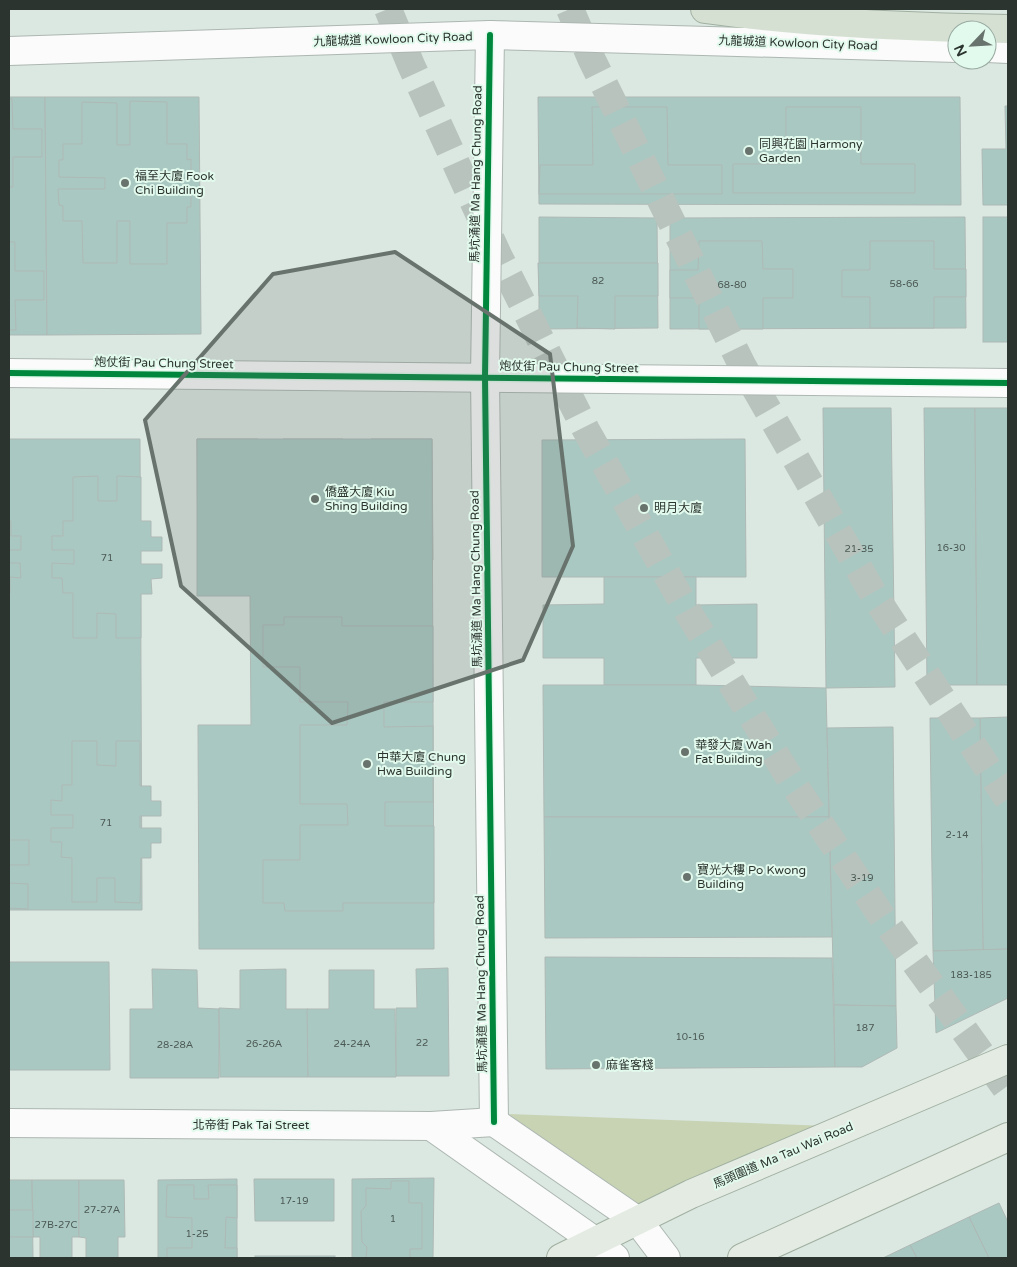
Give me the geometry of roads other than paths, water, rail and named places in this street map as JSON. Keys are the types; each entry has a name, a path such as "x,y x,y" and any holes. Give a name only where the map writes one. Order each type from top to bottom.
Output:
{"highway":[{"path":"705,9 812,21 1008,29"}],"main road":[{"name":"馬頭圍道 Ma Tau Wai Road","path":"561,1258 605,1250 638,1221 691,1194 1008,1058"},
{"path":"742,1258 1008,1137"}],"street":[{"name":"九龍城道 Kowloon City Road","path":"9,51 490,35 947,48"},
{"name":"馬坑涌道 Ma Hang Chung Road","path":"490,35 485,378 494,1122"},
{"name":"炮仗街 Pau Chung Street","path":"9,374 1008,383"},
{"name":"北帝街 Pak Tai Street","path":"9,1123 431,1126 494,1122"},
{"path":"494,1122 638,1221 666,1258"},
{"path":"431,1126 605,1250"}],"tunnel":[{"path":"388,9 411,65 498,255 586,430 688,612 794,785 885,921 1008,1091"},
{"path":"570,9 591,58 742,365 874,595 1008,799"}],"place":[{"name":"同興花園 Harmony Garden","path":"749,151"},
{"name":"福至大廈 Fook Chi Building","path":"125,183"},
{"name":"僑盛大廈 Kiu Shing Building","path":"315,499"},
{"name":"明月大廈","path":"644,508"},
{"name":"華發大廈 Wah Fat Building","path":"685,752"},
{"name":"中華大廈 Chung Hwa Building","path":"367,764"},
{"name":"寶光大樓 Po Kwong Building","path":"687,877"},
{"name":"麻雀客棧","path":"596,1065"}]}
